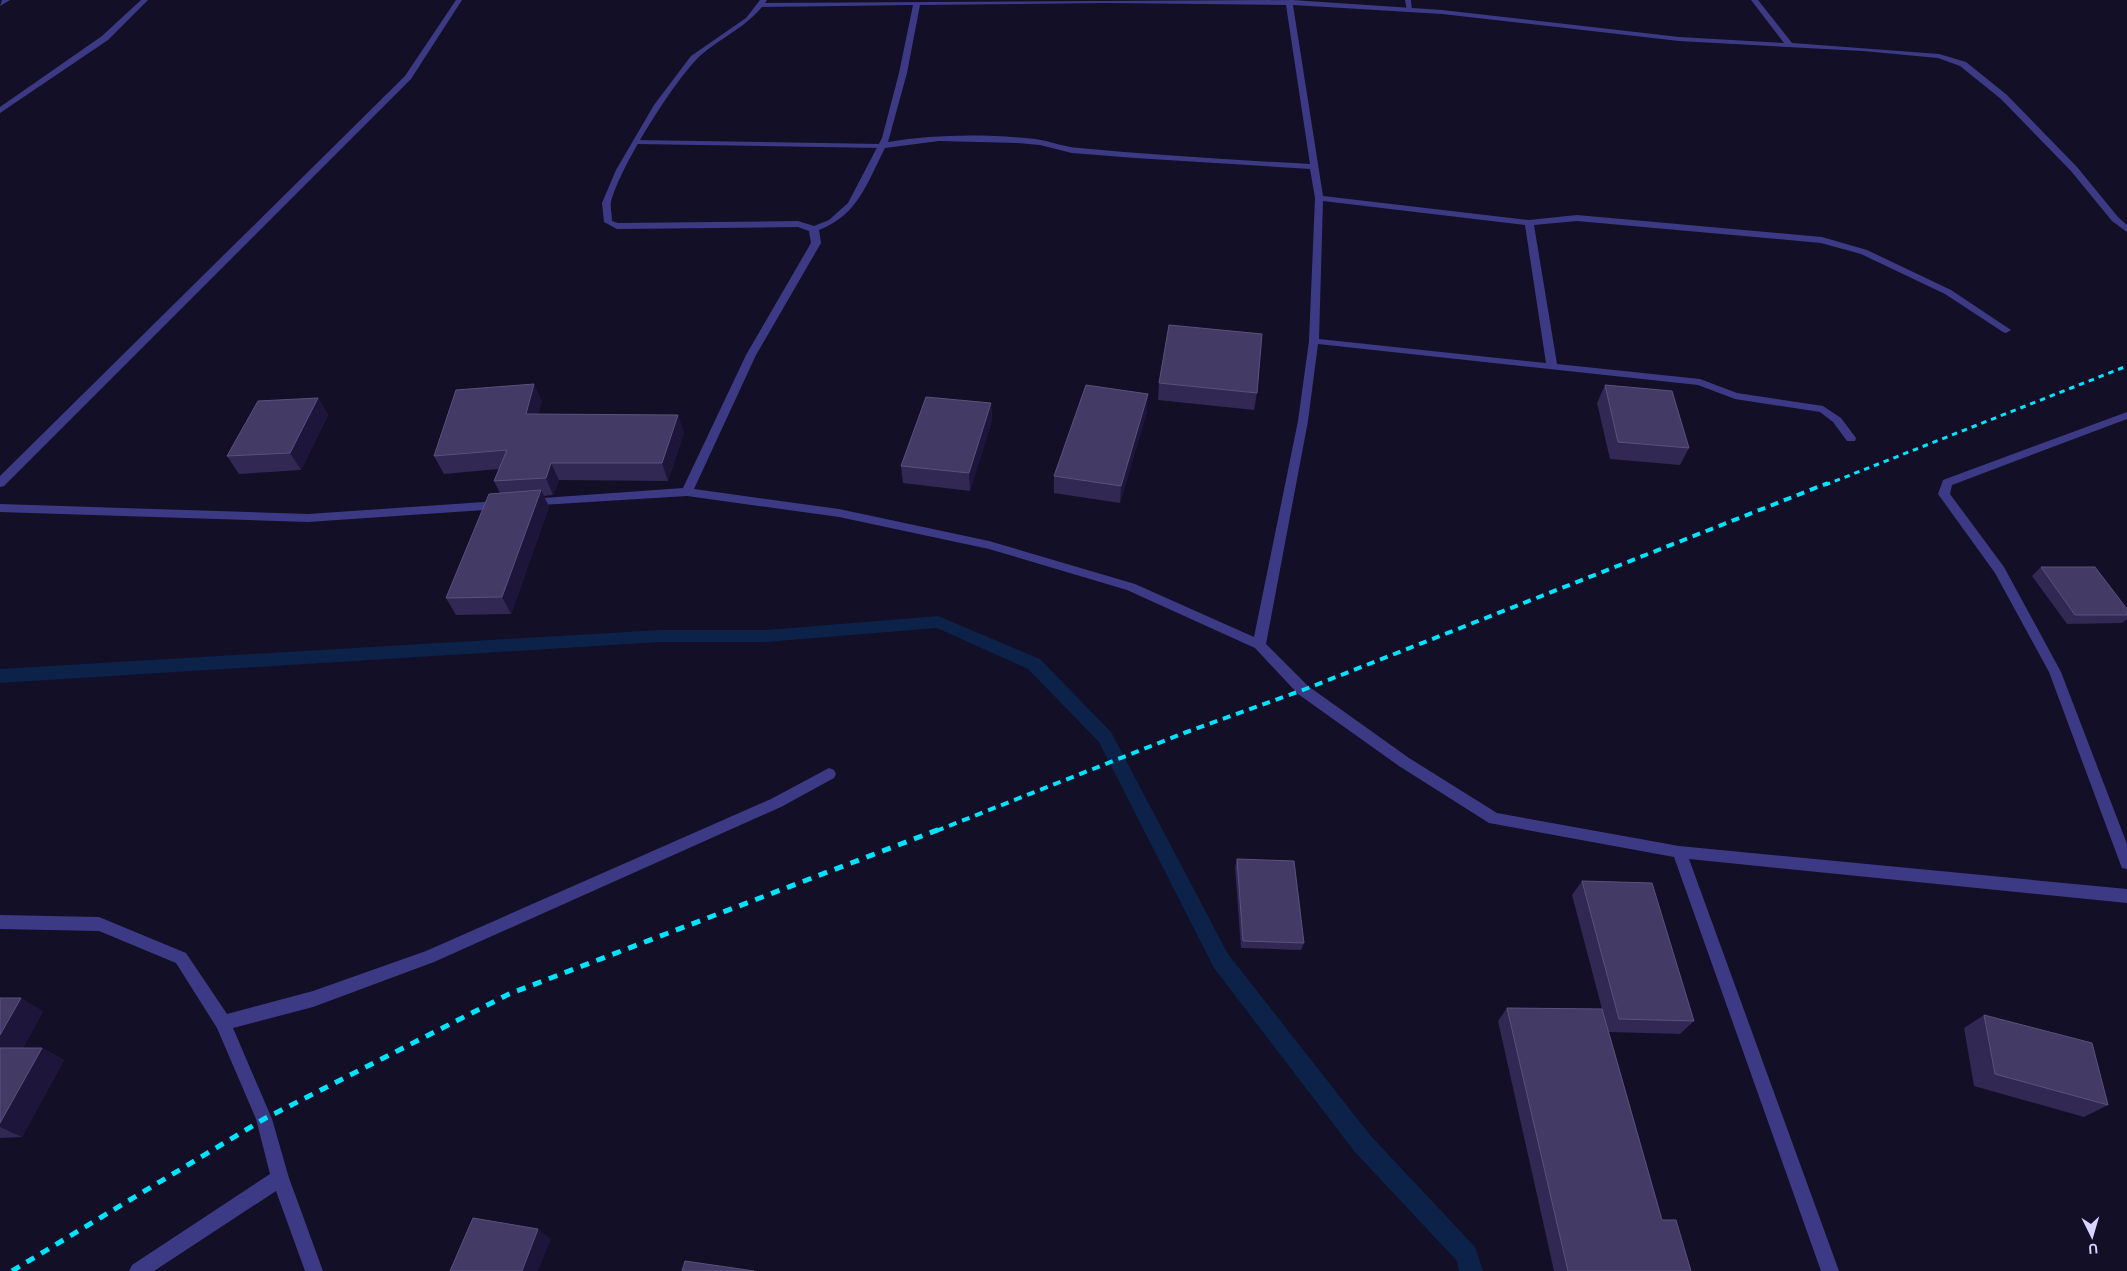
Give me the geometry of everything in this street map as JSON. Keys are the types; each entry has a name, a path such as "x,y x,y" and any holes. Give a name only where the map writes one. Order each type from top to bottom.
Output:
{"street":[{"path":"0,4 7,0"},
{"path":"0,111 105,38 145,0"},
{"path":"0,483 408,77 459,0"},
{"path":"1408,0 1410,11"},
{"path":"1754,0 1790,45"},
{"path":"687,492 752,355 816,243 817,234 814,228 798,224 628,226 608,222 606,203 620,170 657,107 694,58 748,19 762,2 1290,2 1442,12 1678,39 1939,56 1963,64 2010,104 2074,169 2116,219 2127,229"},
{"path":"1260,645 1303,421 1314,342 1319,198 1290,2"},
{"path":"814,228 832,222 852,204 886,138 903,73 917,3"},
{"path":"637,142 881,146 916,139 971,139 1039,142 1062,149 1135,156 1314,167"},
{"path":"1319,198 1529,222 1577,218 1822,240 1864,252 1899,268 1948,292 2006,330"},
{"path":"1529,222 1552,366"},
{"path":"1314,342 1700,382 1736,396 1809,406 1823,410 1830,415 1850,438"},
{"path":"2127,415 1947,483 1944,494 2000,570 2055,672 2127,863"},
{"path":"0,508 308,518 687,492 839,513 989,545 1131,587 1260,645 1303,690 1404,762 1494,819 1679,852 2127,896"},
{"path":"223,1023 313,999 430,957 776,803 829,774"},
{"path":"1679,852 1830,1271"},
{"path":"0,922 100,924 181,958 223,1023 264,1119 280,1178 314,1271"},
{"path":"138,1271 280,1178"}],"building":[{"path":"1169,325 1262,334 1257,393 1159,383"},
{"path":"534,384 526,414 678,415 662,463 551,463 546,478 494,481 507,450 434,456 456,390"},
{"path":"1086,385 1148,394 1121,486 1054,476"},
{"path":"1605,385 1672,391 1689,448 1618,442"},
{"path":"926,397 991,403 969,473 901,466"},
{"path":"318,398 290,453 227,456 258,401"},
{"path":"541,490 502,597 446,598 489,494"},
{"path":"2041,567 2095,567 2127,609 2127,615 2075,615"},
{"path":"1237,859 1294,861 1304,943 1243,941"},
{"path":"1582,881 1652,883 1694,1021 1619,1019"},
{"path":"0,998 21,998 0,1035"},
{"path":"1507,1008 1602,1009 1662,1220 1676,1220 1691,1271 1568,1271"},
{"path":"1984,1015 2092,1043 2108,1105 1995,1074"},
{"path":"0,1048 42,1048 0,1123"},
{"path":"473,1218 538,1229 522,1271 450,1271"},
{"path":"685,1261 754,1271 682,1271"}],"waterway":[{"path":"0,676 660,636 766,636 938,622 1034,664 1105,737 1221,961 1362,1143 1467,1255 1471,1271"}],"railway":[{"path":"1825,485 2127,366"},
{"path":"936,831 1184,733 1303,690 1828,483"},
{"path":"12,1271 264,1119 509,994 940,829"}]}
